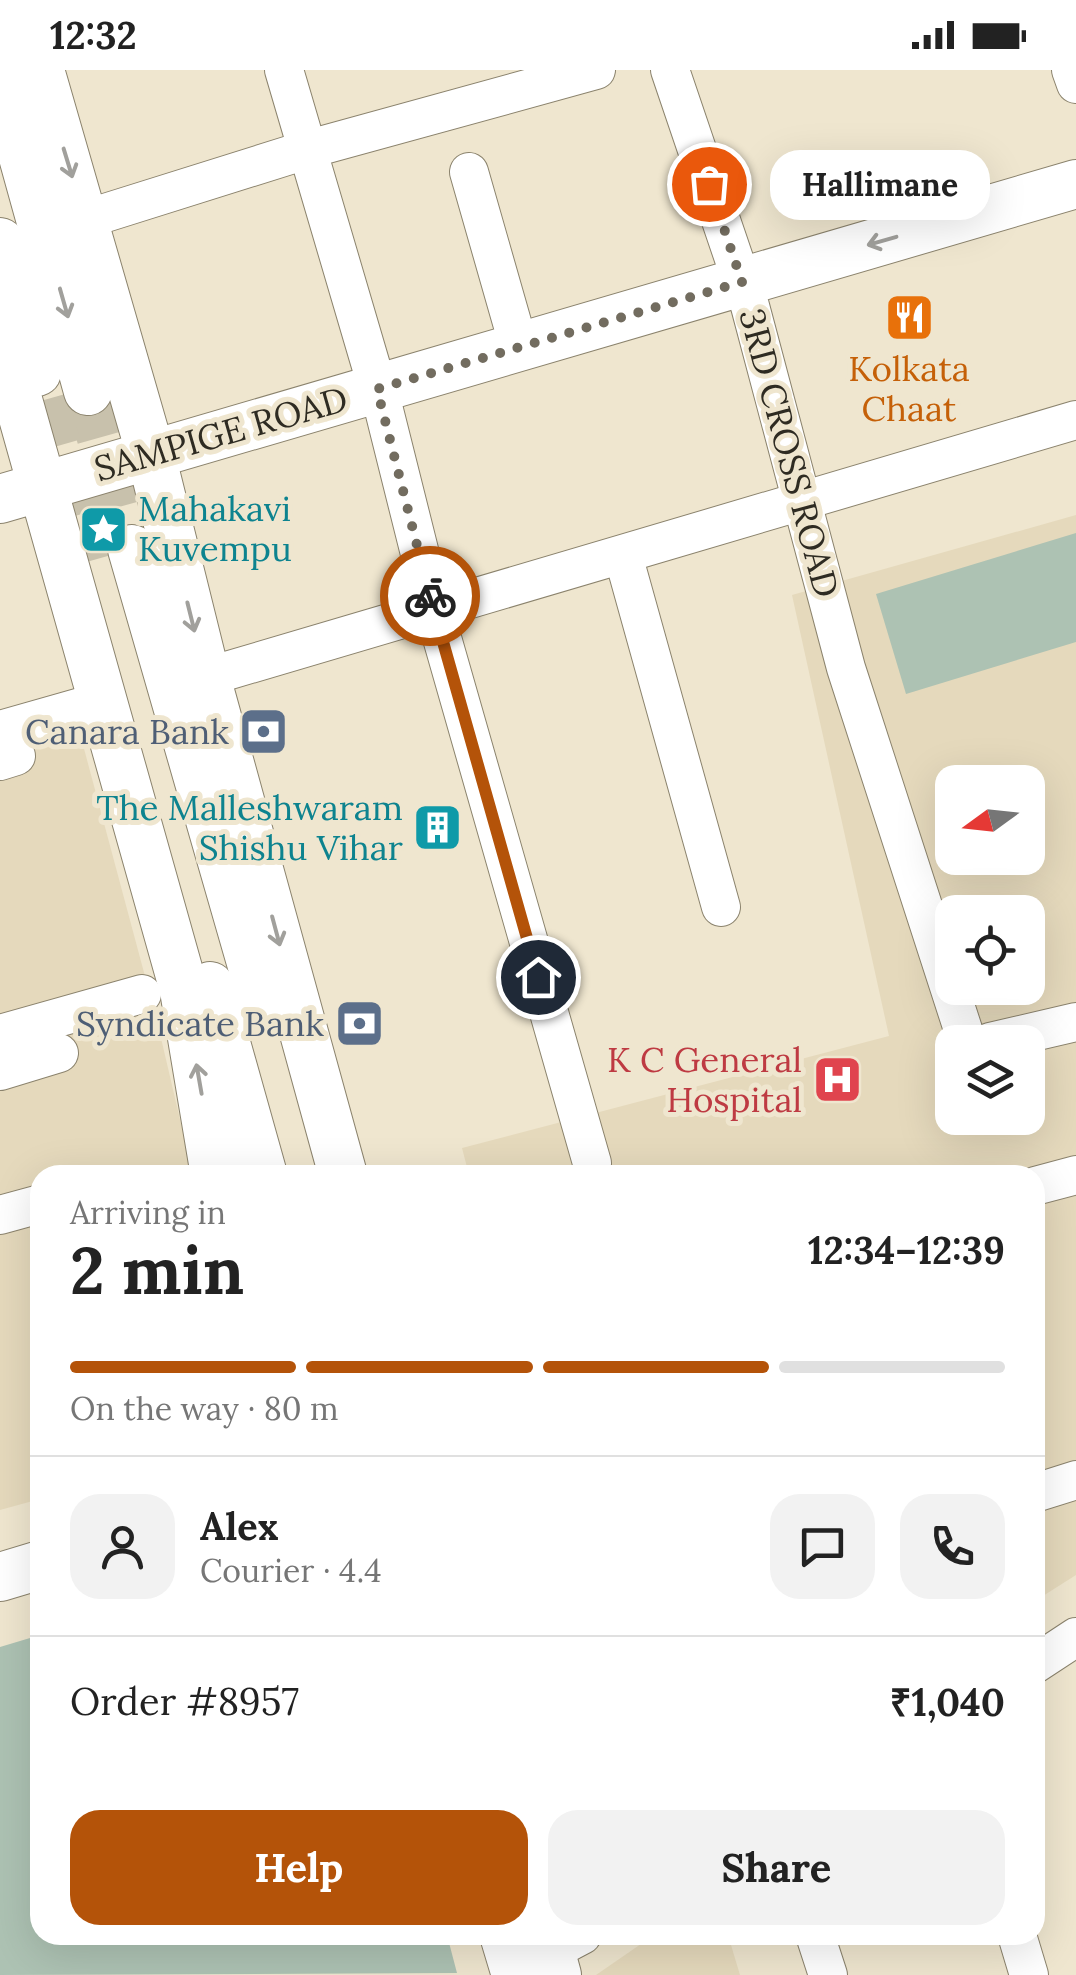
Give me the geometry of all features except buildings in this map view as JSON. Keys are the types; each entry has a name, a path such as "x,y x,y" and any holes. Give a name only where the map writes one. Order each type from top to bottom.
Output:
{"main road":[{"path":"40,70 86,219 206,677 341,1165"},
{"path":"0,74 66,395 0,242"},
{"name":"SAMPIGE ROAD","path":"21,493 1076,184"},
{"path":"0,336 21,493 102,701 184,990 213,1165"},
{"path":"261,1165 111,555 309,1165"},
{"path":"0,1577 30,1568"}],"street":[{"path":"284,70 310,149 434,610 592,1163"},
{"path":"86,219 310,149 483,86 596,70"},
{"name":"3RD CROSS ROAD","path":"670,70 742,282 805,502 846,668 962,1025"},
{"path":"1072,70 1076,84"},
{"path":"469,172 519,348"},
{"path":"206,677 1076,420"},
{"path":"623,555 721,907"},
{"path":"5,749 102,701"},
{"path":"0,1034 142,994"},
{"path":"1045,1029 1076,1022"},
{"path":"0,1071 59,1053"},
{"path":"1045,1183 1076,1175"},
{"path":"0,1215 30,1207"},
{"path":"1045,1490 1076,1480"},
{"path":"1045,1657 1076,1637"},
{"path":"819,1945 828,1975"},
{"path":"1020,1945 1029,1975"}],"shaded area":[{"name":"K C General Hospital","path":"1076,515 1076,1575 1045,1595 1045,1165 466,1165 462,1148 889,1036 792,595"},
{"path":"79,730 157,1021 191,1165 30,1165 30,1502 0,1510 0,752"},
{"path":"640,1945 731,1945 740,1975 596,1975"}],"green space":[{"path":"1076,533 1076,642 906,694 876,594"},
{"path":"30,1638 30,1945 450,1945 457,1973 0,1975 0,1647"}],"tunnel":[{"path":"88,391 132,549"},
{"path":"44,400 90,561"}],"way so far":[{"path":"430,596 377,389 742,282 709,184"}],"place":[{"name":"Hallimane","path":"709,184"},
{"name":"Kolkata Chaat","path":"909,317"},
{"name":"Mahakavi Kuvempu","path":"103,529"},
{"name":"Canara Bank","path":"264,732"},
{"name":"The Malleshwaram Shishu Vihar","path":"438,828"},
{"name":"Syndicate Bank","path":"359,1024"},
{"name":"K C General Hospital","path":"837,1080"}],"route":[{"path":"430,596 538,977"}]}
